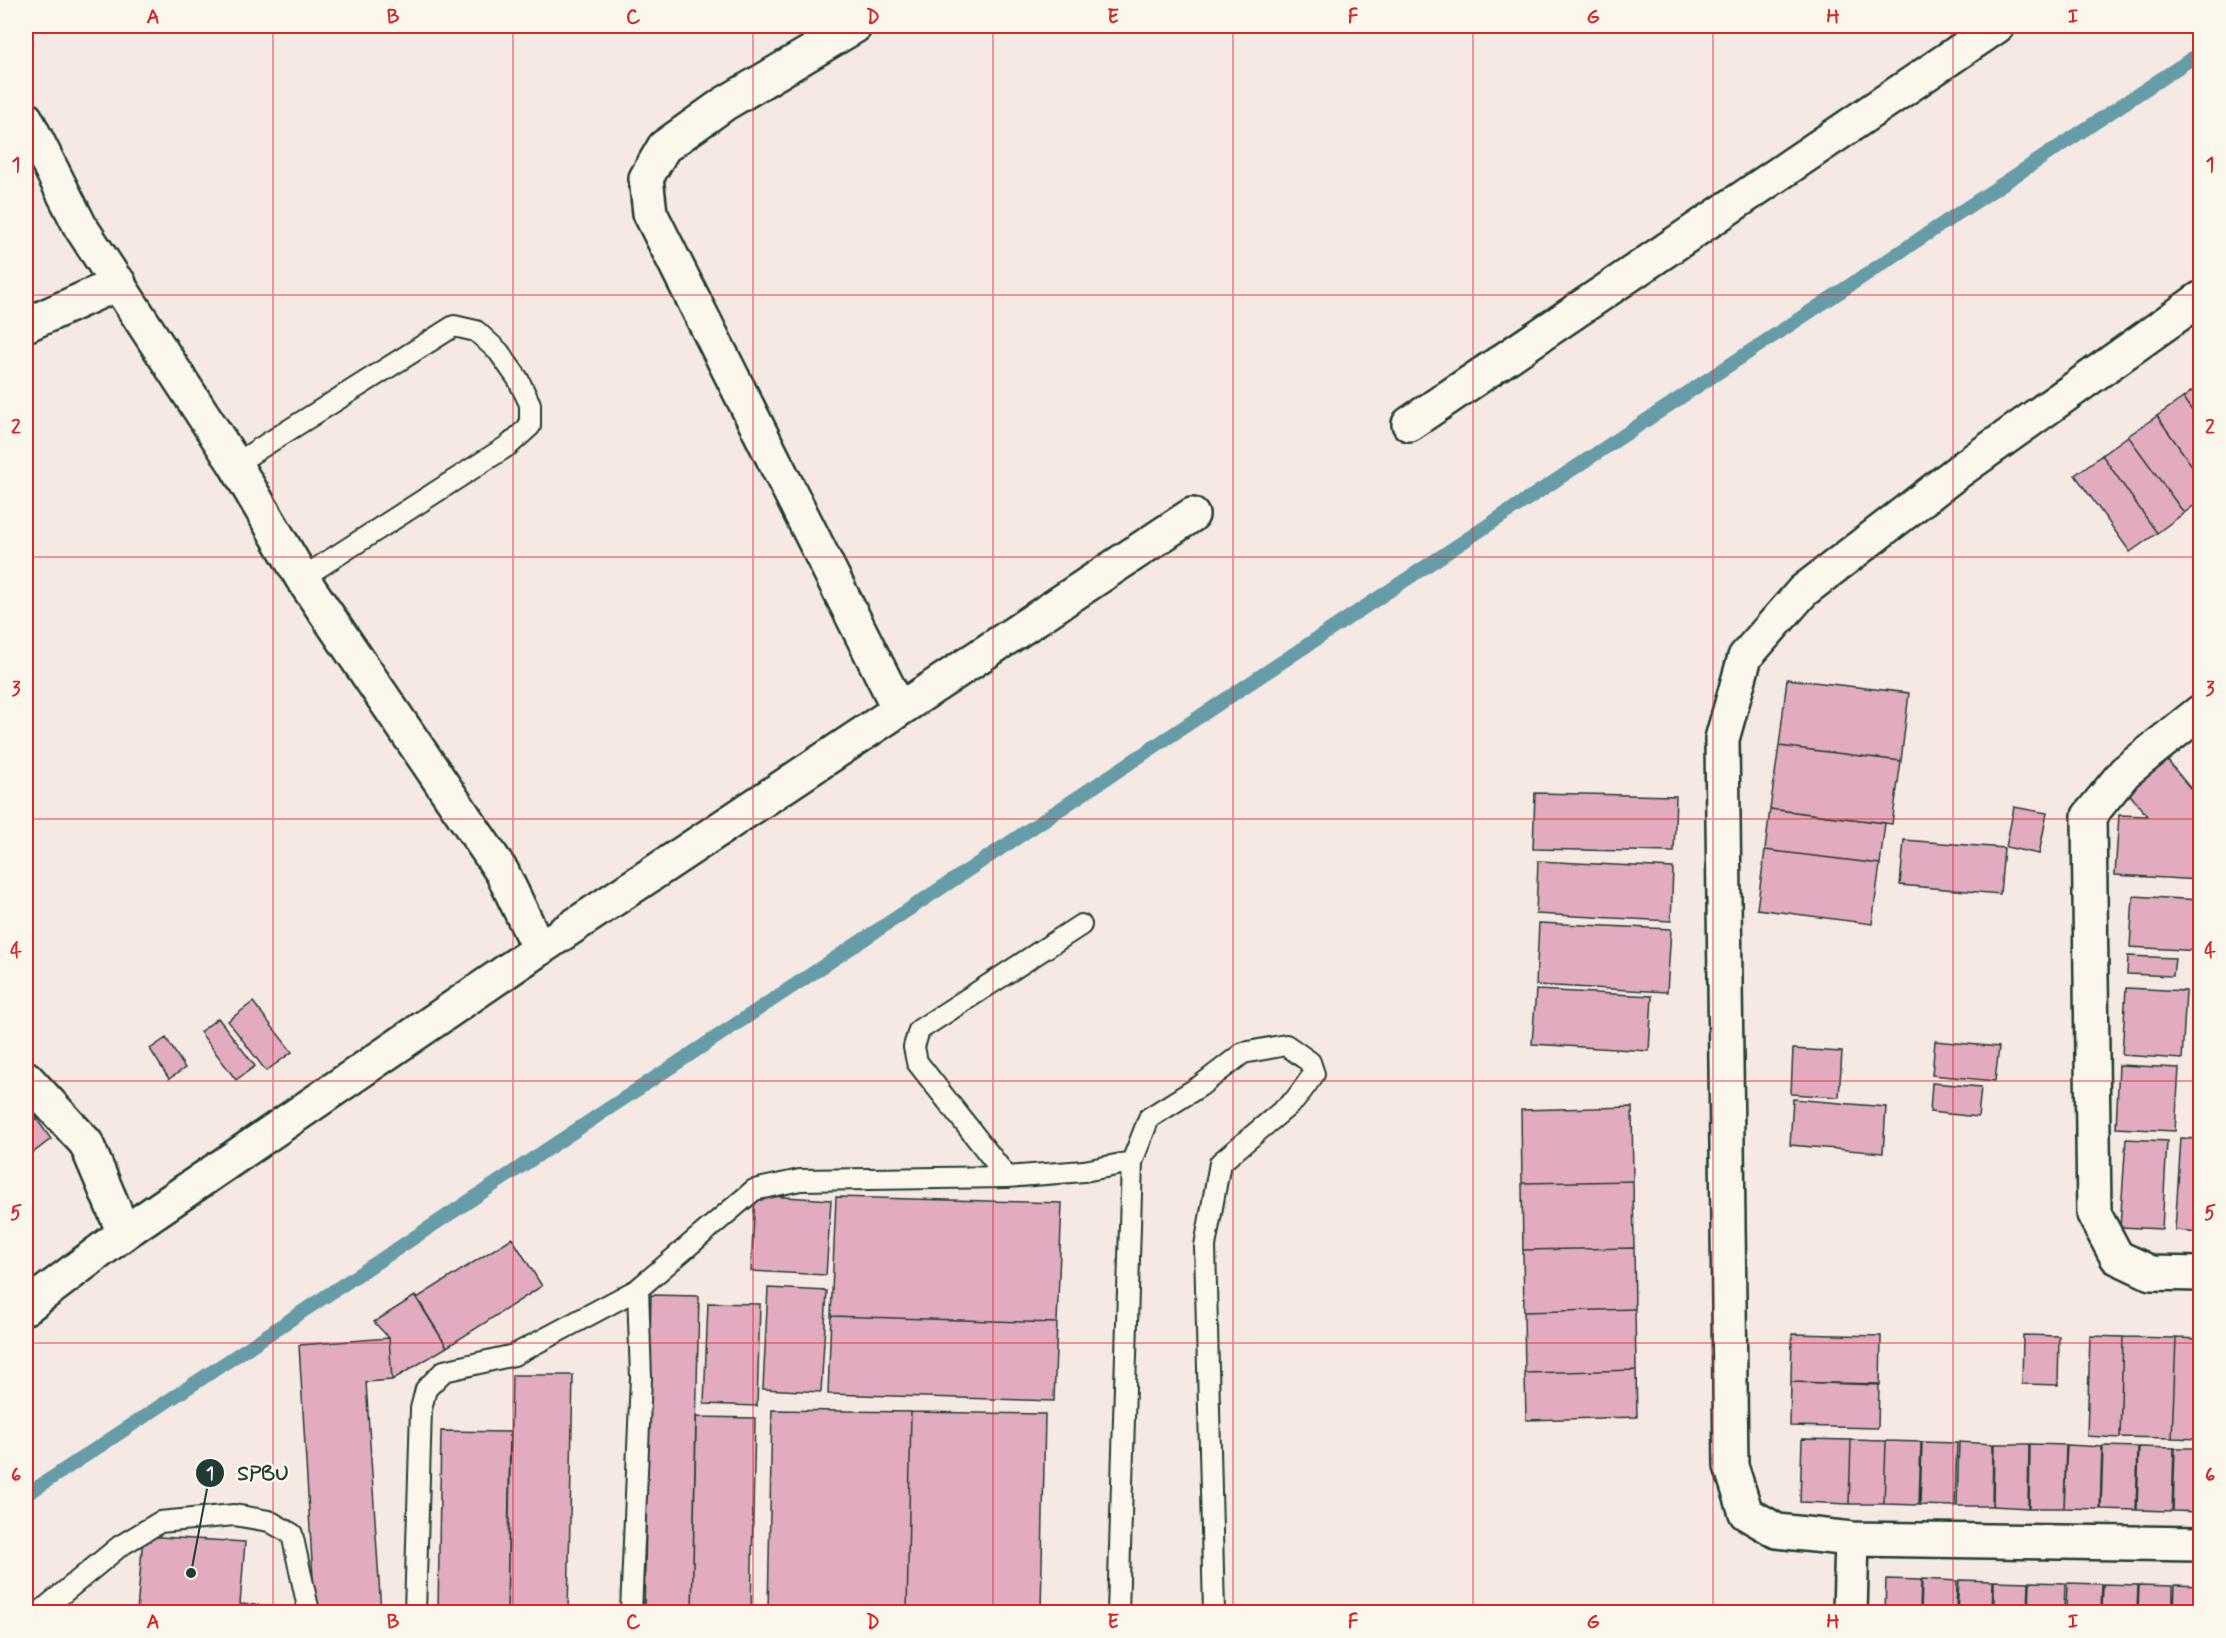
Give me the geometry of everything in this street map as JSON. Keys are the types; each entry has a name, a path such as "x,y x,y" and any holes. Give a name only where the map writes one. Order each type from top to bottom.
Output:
{"street":[{"path":"855,26 724,104 664,147 646,178 650,213 900,709"},
{"path":"1409,424 1997,26"},
{"path":"26,119 80,226 234,464 302,578 502,872 540,949"},
{"path":"26,325 118,283"},
{"path":"2200,300 1959,471 1803,591 1745,657 1722,739 1731,1466 1746,1513 1777,1532 1852,1539 2200,1544"},
{"path":"26,1307 124,1233 540,949 1192,515"},
{"path":"2200,712 2125,772 2089,816 2094,1214 2117,1257 2151,1272 2200,1274"},
{"path":"26,1078 86,1143 124,1233"},
{"path":"1850,1612 1852,1539"}],"lane":[{"path":"234,464 454,326 476,331 499,352 518,379 530,404 530,426 516,439 302,578"},
{"path":"1007,1177 917,1062 914,1047 919,1030 1082,925"},
{"path":"1118,1612 1132,1162 1149,1118 1200,1086 1243,1053 1286,1045 1310,1062 1314,1074 1295,1100 1220,1163 1205,1246 1214,1612"},
{"path":"415,1612 421,1409 426,1389 444,1371 514,1355 638,1289 753,1190 800,1180 1007,1177 1084,1171 1132,1162"},
{"path":"631,1612 641,1378 638,1289"},
{"path":"40,1612 120,1546 160,1522 234,1515 269,1521 292,1534 309,1612"}],"building":[{"path":"2200,385 2200,422 2183,398"},
{"path":"2183,398 2200,422 2200,477 2157,416"},
{"path":"2157,416 2200,477 2200,501 2184,513 2128,436"},
{"path":"2128,436 2184,513 2157,533 2102,455"},
{"path":"2102,455 2157,533 2130,552 2075,475"},
{"path":"1787,679 1909,693 1901,761 1779,746"},
{"path":"1779,746 1901,761 1892,824 1770,809"},
{"path":"2167,760 2200,800 2200,880 2115,875 2119,815 2147,816 2128,792"},
{"path":"1535,793 1676,796 1674,852 1533,849"},
{"path":"2014,807 2047,813 2039,854 2006,847"},
{"path":"1770,809 1885,823 1880,864 1765,850"},
{"path":"1904,840 2004,848 2000,894 1900,885"},
{"path":"1765,850 1880,864 1872,924 1757,909"},
{"path":"1538,861 1673,868 1671,921 1536,914"},
{"path":"2133,896 2200,900 2200,951 2130,947"},
{"path":"1539,923 1671,929 1667,992 1536,985"},
{"path":"2128,956 2175,958 2173,976 2127,974"},
{"path":"2126,988 2186,991 2182,1059 2122,1055"},
{"path":"1536,990 1652,996 1649,1051 1532,1044"},
{"path":"253,1002 292,1052 266,1071 228,1021"},
{"path":"218,1018 255,1066 236,1080 200,1032"},
{"path":"166,1038 185,1068 169,1079 150,1049"},
{"path":"1935,1041 1999,1047 1995,1081 1932,1075"},
{"path":"1793,1049 1842,1052 1839,1097 1791,1094"},
{"path":"2119,1065 2179,1068 2175,1131 2116,1128"},
{"path":"1932,1083 1981,1087 1978,1117 1930,1112"},
{"path":"1793,1099 1886,1107 1883,1153 1790,1145"},
{"path":"26,1104 51,1139 26,1158"},
{"path":"1632,1107 1633,1181 1522,1183 1521,1110"},
{"path":"2181,1138 2200,1139 2200,1232 2175,1230"},
{"path":"2126,1139 2167,1141 2162,1229 2120,1227"},
{"path":"1633,1181 1634,1248 1523,1250 1522,1183"},
{"path":"755,1195 831,1200 826,1275 751,1271"},
{"path":"836,1197 1062,1203 1057,1323 831,1316"},
{"path":"512,1238 542,1286 447,1347 417,1298"},
{"path":"1634,1248 1635,1309 1524,1312 1523,1250"},
{"path":"768,1288 827,1291 821,1392 763,1389"},
{"path":"651,1295 699,1296 692,1612 644,1612"},
{"path":"415,1296 447,1347 392,1380 389,1338 374,1322"},
{"path":"708,1303 760,1304 757,1406 704,1404"},
{"path":"1635,1309 1636,1370 1525,1373 1524,1312"},
{"path":"831,1316 1057,1323 1054,1401 828,1394"},
{"path":"1792,1334 1881,1336 1880,1385 1791,1382"},
{"path":"2023,1335 2059,1336 2058,1385 2022,1384"},
{"path":"2090,1336 2123,1337 2120,1438 2087,1436"},
{"path":"2123,1337 2176,1338 2172,1438 2120,1437"},
{"path":"389,1338 392,1380 366,1382 381,1612 315,1612 299,1345"},
{"path":"2176,1338 2200,1339 2200,1439 2172,1438"},
{"path":"1636,1370 1637,1417 1526,1420 1525,1373"},
{"path":"512,1375 573,1375 568,1612 507,1612"},
{"path":"1791,1382 1879,1384 1878,1428 1790,1426"},
{"path":"772,1410 911,1412 907,1612 768,1612"},
{"path":"911,1412 1045,1414 1041,1612 907,1612"},
{"path":"696,1417 755,1418 751,1612 692,1612"},
{"path":"441,1431 510,1432 507,1612 438,1612"},
{"path":"1802,1439 1851,1440 1849,1504 1800,1502"},
{"path":"1851,1440 1886,1441 1884,1504 1849,1504"},
{"path":"1886,1441 1921,1442 1919,1505 1884,1504"},
{"path":"1922,1442 1957,1443 1955,1506 1920,1505"},
{"path":"1959,1442 1993,1444 1992,1506 1957,1506"},
{"path":"1994,1444 2029,1444 2028,1508 1993,1506"},
{"path":"2030,1444 2066,1445 2064,1508 2029,1508"},
{"path":"2067,1445 2102,1447 2100,1509 2064,1508"},
{"path":"2103,1446 2138,1447 2136,1510 2101,1509"},
{"path":"2139,1447 2174,1448 2172,1511 2137,1510"},
{"path":"2175,1448 2200,1448 2200,1512 2173,1511"},
{"path":"143,1536 245,1542 240,1604 269,1606 268,1612 137,1612"},
{"path":"1886,1579 1921,1580 1920,1612 1885,1612"},
{"path":"1922,1579 1957,1581 1956,1612 1921,1612"},
{"path":"1959,1580 1993,1581 1992,1612 1957,1612"},
{"path":"1994,1581 2029,1582 2028,1612 1994,1612"},
{"path":"2030,1582 2065,1583 2064,1612 2029,1612"},
{"path":"2067,1583 2102,1584 2101,1612 2066,1612"},
{"path":"2103,1584 2138,1585 2137,1612 2102,1612"},
{"path":"2139,1585 2173,1586 2173,1612 2138,1612"},
{"path":"2175,1585 2200,1586 2200,1612 2174,1612"}],"waterway":[{"path":"26,1495 2200,53"}],"place":[{"name":"SPBU","path":"191,1573"}]}
